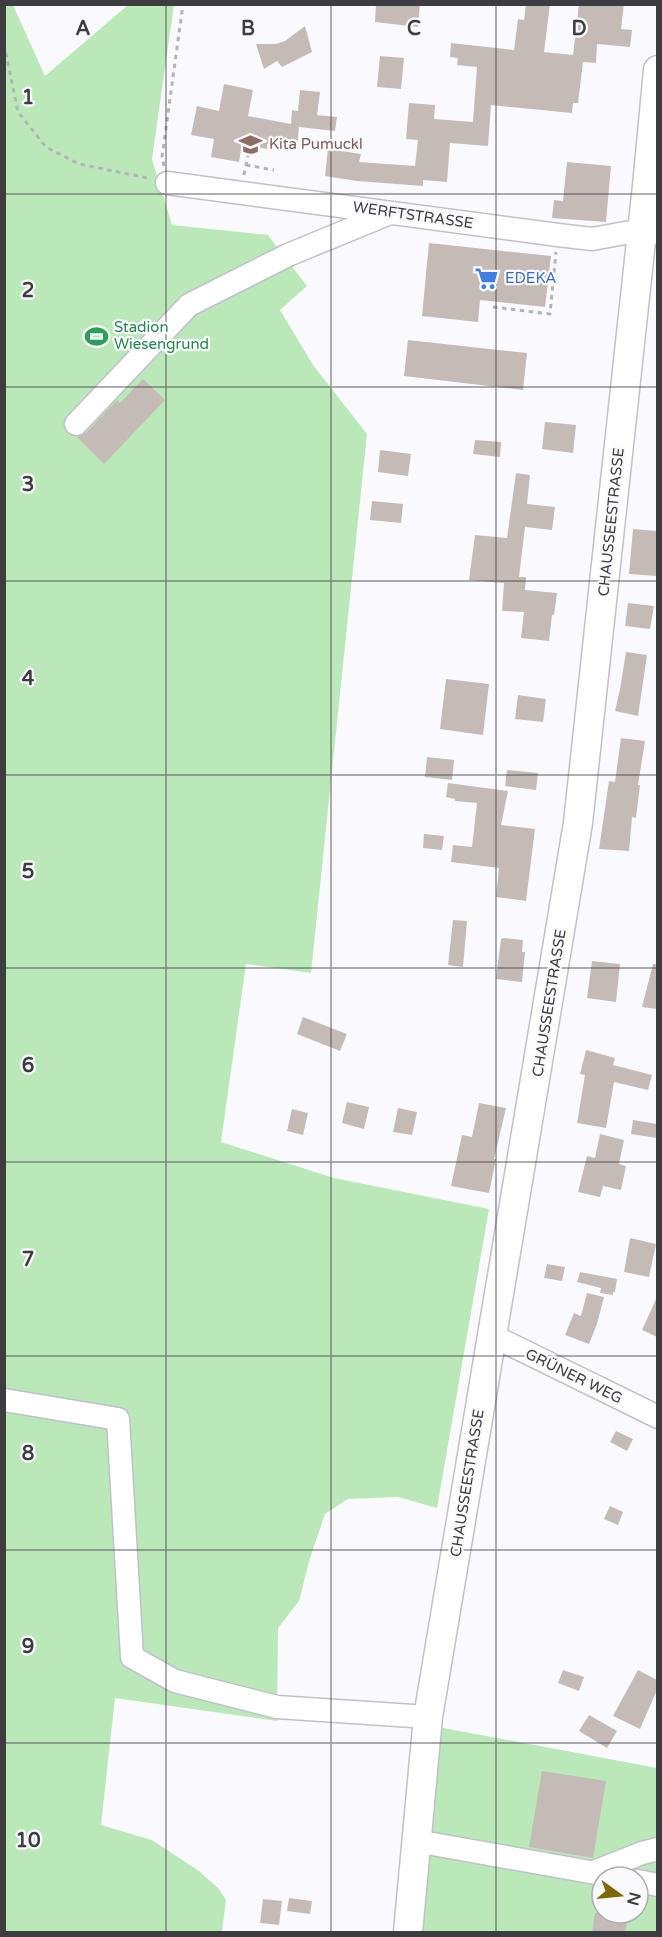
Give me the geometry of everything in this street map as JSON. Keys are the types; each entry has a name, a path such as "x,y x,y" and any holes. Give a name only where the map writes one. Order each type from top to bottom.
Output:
{"main road":[{"name":"CHAUSSEESTRASSE","path":"408,1932 428,1717 491,1335 508,1252 578,823 650,231 657,70"}],"street":[{"name":"WERFTSTRASSE","path":"167,183 558,236 592,239 650,231"},
{"path":"76,424 189,304 288,255 391,212"},
{"name":"GRÜNER WEG","path":"491,1335 657,1417"},
{"path":"4,1400 118,1419 132,1657 175,1681 277,1707 428,1717"},
{"path":"416,1841 590,1871"},
{"path":"612,1865 657,1849"}],"path":[{"path":"4,44 18,112 46,147 79,164 167,183 162,157 183,4"},
{"path":"241,192 249,150"},
{"path":"246,165 274,170"},
{"path":"493,307 550,314 558,236"}],"green space":[{"path":"5,5 13,5 45,76 128,5 174,5 152,159 172,225 268,235 307,286 280,310 313,365 367,434 311,973 246,964 221,1142 334,1178 489,1209 437,1508 398,1497 348,1499 325,1514 299,1601 278,1628 277,1721 115,1698 101,1825 152,1840 199,1871 219,1889 226,1900 222,1932 5,1932"},
{"path":"438,1727 657,1768 657,1932 419,1932"}],"building":[{"path":"376,4 420,4 418,27 375,22"},
{"path":"526,4 550,4 544,52 573,55 579,4 624,4 621,29 632,30 630,47 597,44 596,63 583,62 578,103 573,103 572,113 491,105 488,146 450,143 447,182 423,180 423,186 325,176 328,149 361,154 359,162 415,166 418,140 406,139 409,103 435,105 434,119 473,122 477,67 457,65 458,58 450,57 451,43 514,50 518,19 524,20"},
{"path":"305,26 312,52 282,67 277,61 264,69 256,44 276,44 285,41"},
{"path":"380,56 404,58 401,89 377,87"},
{"path":"224,84 253,90 248,116 291,124 292,110 298,111 300,90 320,92 317,115 337,117 335,131 299,127 297,148 267,144 267,149 242,144 239,162 211,157 214,139 191,135 197,106 219,111"},
{"path":"567,162 611,166 606,222 552,218 554,200 563,201"},
{"name":"EDEKA","path":"429,243 551,256 545,307 480,300 478,322 422,316"},
{"path":"408,340 527,353 523,390 404,376"},
{"path":"143,379 165,400 104,464 77,437 86,433 117,400 120,403"},
{"path":"545,422 576,425 573,453 542,449"},
{"path":"475,440 501,442 500,457 473,454"},
{"path":"380,450 411,454 408,476 378,472"},
{"path":"516,473 530,475 527,504 555,507 552,530 525,527 519,577 526,577 525,590 557,593 549,641 521,638 524,612 502,611 504,583 469,580 475,535 507,538"},
{"path":"372,501 403,504 401,523 370,520"},
{"path":"633,529 657,531 657,576 629,574"},
{"path":"628,603 654,606 650,629 625,626"},
{"path":"626,652 647,655 638,716 615,711"},
{"path":"446,679 489,684 483,735 440,729"},
{"path":"518,695 546,699 543,722 515,719"},
{"path":"621,738 645,741 638,785 640,785 636,818 632,817 629,851 599,849 609,781 615,782"},
{"path":"427,757 454,760 452,780 425,777"},
{"path":"507,770 538,773 536,790 505,786"},
{"path":"448,783 508,791 501,825 535,829 526,901 496,897 499,868 451,862 453,845 472,847 477,803 455,801 455,799 446,797"},
{"path":"424,834 444,836 442,850 423,848"},
{"path":"453,920 467,921 463,967 448,965"},
{"path":"501,939 523,940 522,952 525,952 522,982 496,979"},
{"path":"592,961 620,964 616,1002 587,998"},
{"path":"653,964 657,964 657,1009 642,1007"},
{"path":"303,1017 347,1034 340,1051 297,1034"},
{"path":"586,1050 615,1058 613,1065 652,1075 648,1090 614,1082 606,1128 577,1123 585,1075 580,1074"},
{"path":"347,1102 369,1107 364,1129 342,1123"},
{"path":"479,1103 506,1108 489,1193 451,1186 462,1135 472,1137"},
{"path":"398,1108 417,1112 412,1135 393,1132"},
{"path":"292,1109 308,1113 303,1135 287,1131"},
{"path":"633,1120 657,1124 657,1138 631,1134"},
{"path":"600,1134 624,1140 619,1164 626,1166 621,1190 603,1186 600,1197 578,1192 587,1156 595,1158"},
{"path":"630,1238 656,1244 649,1277 624,1272"},
{"path":"547,1264 565,1267 562,1281 544,1278"},
{"path":"580,1272 617,1279 615,1292 613,1295 600,1293 601,1288 577,1282"},
{"path":"587,1293 604,1297 589,1344 565,1335 574,1313 581,1316"},
{"path":"657,1297 657,1337 642,1330"},
{"path":"616,1431 633,1439 627,1451 610,1442"},
{"path":"610,1506 623,1512 618,1525 604,1519"},
{"path":"563,1670 584,1677 579,1691 558,1683"},
{"path":"638,1670 657,1680 657,1690 640,1729 613,1716"},
{"path":"589,1715 617,1731 607,1748 579,1731"},
{"path":"542,1771 606,1781 593,1858 529,1847"},
{"path":"289,1898 312,1901 310,1914 287,1911"},
{"path":"263,1899 282,1901 279,1925 260,1923"},
{"path":"593,1925 626,1925 625,1932 592,1932"}],"place":[{"name":"Kita Pumuckl","path":"251,144"},
{"name":"EDEKA","path":"487,278"},
{"name":"Stadion Wiesengrund","path":"96,336"}]}
